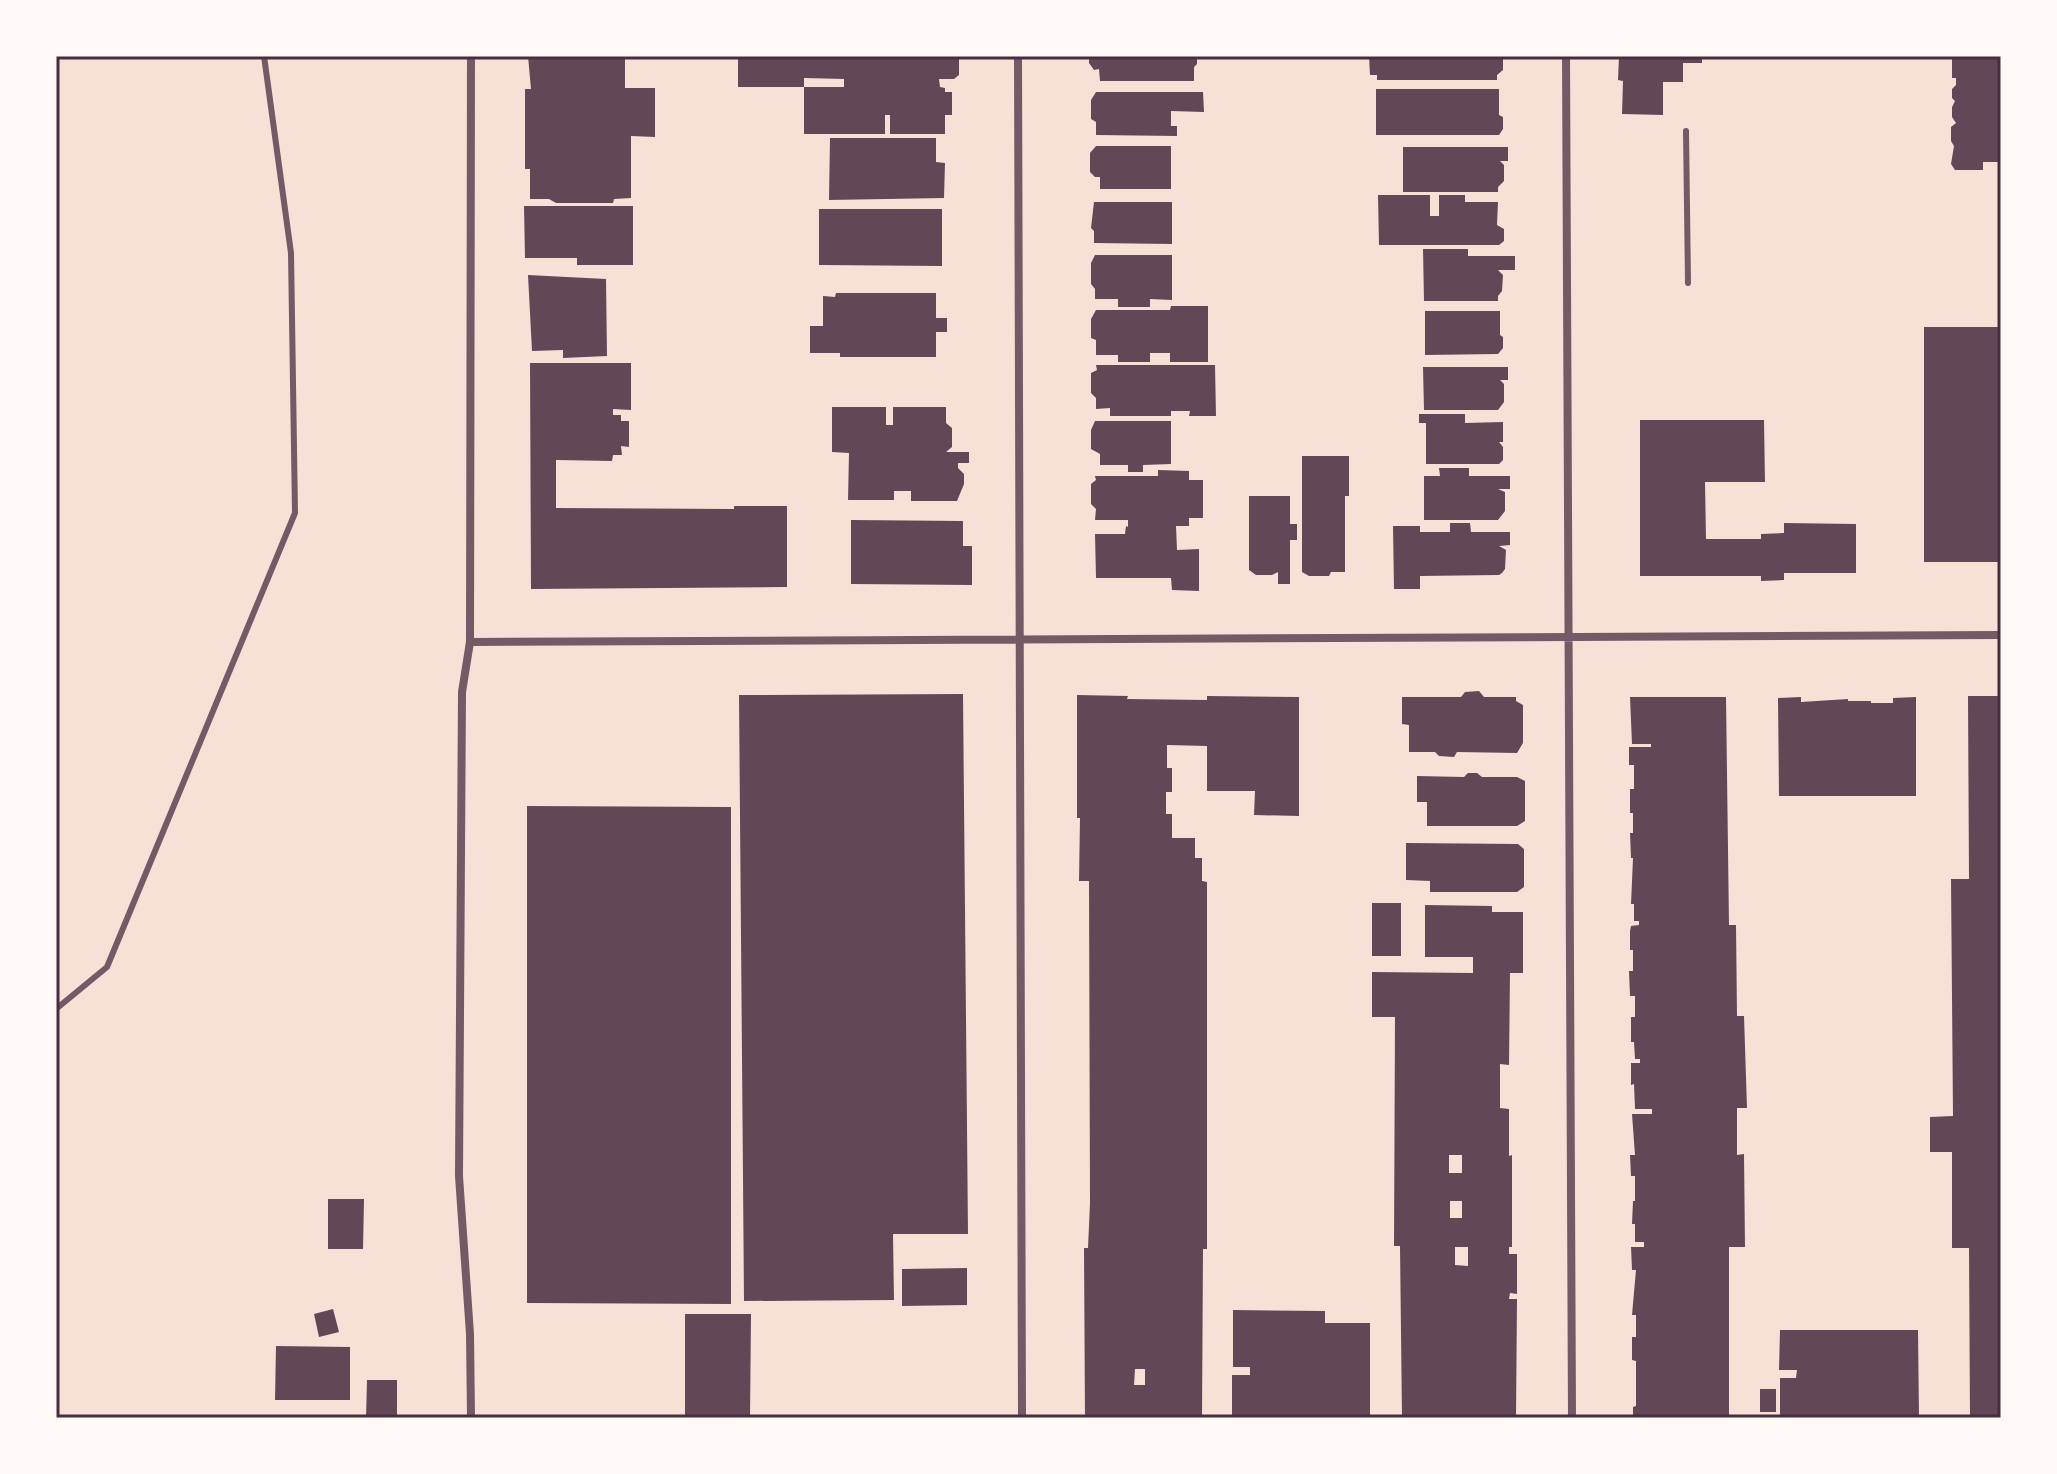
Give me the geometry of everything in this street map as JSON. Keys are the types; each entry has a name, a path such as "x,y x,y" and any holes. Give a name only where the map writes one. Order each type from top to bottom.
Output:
{"street":[{"path":"471,56 470,642 462,692 459,1176 470,1334 471,1418"},
{"path":"1018,56 1022,1418"},
{"path":"1566,56 1572,1418"},
{"path":"470,642 2001,635"}],"lane":[{"path":"56,1009 107,967 295,513 291,253 264,56"},
{"path":"1686,131 1688,283"}],"building":[{"path":"528,56 625,56 625,88 655,88 655,137 631,136 631,198 614,199 613,203 556,203 549,199 530,199 530,169 525,169 525,89 531,89"},
{"path":"738,56 959,56 959,75 954,79 939,79 940,87 945,88 945,92 952,92 952,115 945,115 945,134 890,134 890,115 885,115 885,134 804,134 804,87 738,87","holes":["804,78 844,79 844,87 804,87"]},
{"path":"1089,56 1197,56 1197,64 1194,67 1194,81 1100,81 1099,69 1094,70"},
{"path":"1369,56 1503,56 1503,70 1497,75 1497,80 1377,80 1377,75 1370,75"},
{"path":"1619,56 1702,56 1702,63 1683,63 1683,82 1663,82 1663,115 1622,114 1623,81 1618,80"},
{"path":"1952,56 2001,56 2001,162 1983,162 1983,170 1955,170 1951,164 1954,146 1951,127 1956,123 1952,117 1955,101 1952,89 1956,78 1952,78"},
{"path":"1376,89 1499,89 1499,115 1503,117 1503,129 1499,135 1376,135"},
{"path":"1096,92 1203,92 1204,112 1171,111 1171,126 1177,126 1177,136 1096,135 1096,122 1091,119 1091,100"},
{"path":"830,138 936,138 936,162 945,163 944,198 829,200"},
{"path":"1096,146 1171,146 1171,189 1100,189 1100,177 1090,172 1090,153"},
{"path":"1403,147 1508,147 1508,161 1500,161 1504,165 1504,181 1498,192 1403,192"},
{"path":"1378,195 1430,195 1430,216 1439,216 1439,195 1465,195 1465,202 1498,202 1497,225 1504,229 1504,241 1499,245 1379,245"},
{"path":"1094,202 1172,202 1172,244 1094,243 1091,228"},
{"path":"524,206 633,206 633,265 577,265 577,258 525,258"},
{"path":"819,209 942,209 942,266 819,265"},
{"path":"1423,249 1468,249 1468,256 1515,256 1515,270 1498,270 1503,275 1498,301 1424,301"},
{"path":"1095,255 1172,255 1172,300 1150,299 1150,307 1118,307 1118,299 1095,299 1091,263"},
{"path":"528,275 606,279 607,356 563,358 563,350 532,351"},
{"path":"836,293 936,293 936,318 947,318 947,332 936,332 936,357 840,357 840,353 810,353 810,326 823,326 823,296 835,297"},
{"path":"1171,306 1208,306 1208,362 1170,362 1170,353 1150,353 1150,362 1118,362 1118,355 1096,355 1096,340 1091,338 1091,319 1096,310 1170,310"},
{"path":"1425,311 1500,311 1503,348 1498,354 1425,355"},
{"path":"1924,327 2001,327 2001,562 1924,562"},
{"path":"530,363 631,363 631,410 613,409 613,415 621,415 621,421 629,421 629,447 621,446 622,455 613,455 612,461 556,460 556,508 734,509 734,506 787,506 787,587 531,589"},
{"path":"1096,365 1215,365 1216,416 1189,416 1190,411 1171,411 1171,416 1110,416 1110,408 1096,409 1096,398 1091,393 1091,373 1097,370"},
{"path":"1423,367 1508,367 1508,380 1500,380 1504,384 1504,402 1498,410 1424,410"},
{"path":"832,407 886,407 886,425 893,425 893,407 946,407 946,423 952,428 952,447 946,452 969,452 969,463 958,463 964,474 964,484 957,501 911,501 911,491 894,491 894,500 848,500 849,453 832,452"},
{"path":"1419,414 1465,414 1465,423 1503,422 1503,442 1499,442 1503,447 1503,460 1499,464 1426,464 1426,423 1419,423"},
{"path":"1640,420 1764,420 1765,482 1705,482 1706,539 1761,539 1761,534 1784,533 1784,523 1856,524 1856,573 1784,573 1784,580 1761,581 1761,576 1640,576"},
{"path":"1095,421 1171,421 1171,464 1143,465 1143,472 1128,472 1128,465 1100,465 1100,454 1091,449 1091,430"},
{"path":"1302,456 1349,456 1349,496 1345,496 1345,572 1309,576 1302,572"},
{"path":"1439,468 1469,468 1469,476 1510,476 1510,489 1498,489 1505,492 1505,511 1498,520 1424,520 1424,476 1440,476"},
{"path":"1158,470 1189,471 1189,480 1203,480 1203,518 1189,518 1189,526 1176,526 1177,550 1199,549 1199,591 1172,590 1171,578 1096,578 1095,534 1125,534 1128,520 1095,520 1091,484 1096,480 1095,476 1158,476"},
{"path":"1249,496 1290,496 1290,524 1297,524 1297,540 1290,540 1290,584 1278,584 1278,572 1256,575 1249,570"},
{"path":"851,520 963,521 963,546 972,546 972,585 851,584"},
{"path":"1450,523 1470,523 1471,532 1510,532 1510,545 1499,546 1506,550 1502,573 1420,576 1420,589 1394,589 1393,526 1420,526 1420,532 1450,532"},
{"path":"1479,691 1484,697 1516,697 1516,701 1523,705 1523,743 1517,753 1457,752 1454,757 1439,756 1435,752 1409,752 1409,725 1402,724 1402,697 1461,697 1465,692"},
{"path":"963,694 968,1234 893,1234 894,1300 744,1301 739,695"},
{"path":"1077,695 1207,700 1207,696 1299,697 1299,816 1254,815 1255,791 1207,791 1207,746 1167,745 1167,768 1172,768 1172,792 1166,792 1166,814 1172,814 1172,838 1195,838 1195,858 1202,858 1202,881 1207,882 1207,1249 1203,1249 1202,1418 1085,1418 1084,1248 1088,1248 1090,1203 1089,881 1079,881 1080,818 1077,818","holes":["1135,1369 1145,1369 1145,1385 1134,1385"]},
{"path":"1968,696 2001,696 2001,1418 1970,1418 1969,1248 1952,1248 1952,1152 1930,1152 1930,1117 1953,1116 1951,879 1969,879"},
{"path":"1630,697 1726,697 1729,925 1736,925 1737,1016 1744,1016 1747,1108 1737,1108 1737,1155 1744,1154 1745,1247 1729,1247 1729,1418 1633,1418 1636,1361 1632,1360 1632,1337 1636,1337 1636,1315 1632,1315 1636,1270 1632,1270 1631,1247 1644,1247 1644,1242 1635,1242 1635,1224 1632,1224 1635,1176 1631,1176 1630,1155 1635,1155 1632,1114 1652,1114 1652,1109 1635,1109 1634,1084 1631,1085 1631,1063 1640,1063 1640,1059 1635,1059 1634,1042 1631,1042 1635,996 1630,996 1629,971 1633,971 1633,950 1630,950 1630,931 1631,926 1639,925 1639,921 1634,921 1634,904 1631,904 1633,858 1630,833 1633,833 1633,813 1630,813 1630,789 1634,789 1634,765 1629,765 1629,747 1651,747 1651,744 1632,744"},
{"path":"1801,697 1801,702 1848,699 1893,703 1893,698 1916,697 1916,796 1779,796 1778,698"},
{"path":"1468,773 1477,773 1482,777 1517,777 1525,781 1525,821 1517,826 1427,826 1427,802 1417,802 1417,776 1464,777"},
{"path":"527,806 731,807 731,1304 527,1303"},
{"path":"1406,843 1518,844 1524,849 1524,887 1517,892 1430,892 1430,881 1406,880"},
{"path":"1372,903 1401,903 1401,956 1372,956"},
{"path":"1425,905 1492,906 1492,912 1523,912 1523,973 1510,973 1509,1065 1500,1064 1500,1108 1509,1109 1509,1156 1512,1155 1512,1247 1509,1247 1509,1254 1517,1254 1517,1294 1510,1293 1509,1299 1517,1299 1516,1418 1402,1418 1400,1246 1394,1246 1395,1017 1372,1017 1372,972 1473,973 1473,957 1425,957","holes":["1449,1155 1462,1155 1462,1173 1449,1173","1450,1201 1462,1201 1462,1218 1450,1218","1455,1247 1468,1247 1468,1266 1455,1265"]},
{"path":"328,1199 364,1199 363,1249 328,1249"},
{"path":"967,1268 967,1305 902,1306 902,1269"},
{"path":"333,1309 339,1332 319,1337 314,1314"},
{"path":"1233,1310 1325,1311 1325,1323 1370,1323 1370,1418 1232,1417 1232,1375 1250,1375 1250,1367 1233,1367"},
{"path":"685,1314 751,1314 750,1418 685,1418"},
{"path":"1780,1330 1918,1330 1919,1418 1780,1418 1780,1378 1796,1378 1797,1370 1779,1370"},
{"path":"276,1346 350,1347 350,1400 275,1400"},
{"path":"367,1380 397,1380 397,1418 366,1418"},
{"path":"1760,1389 1776,1389 1776,1412 1760,1412"}]}
